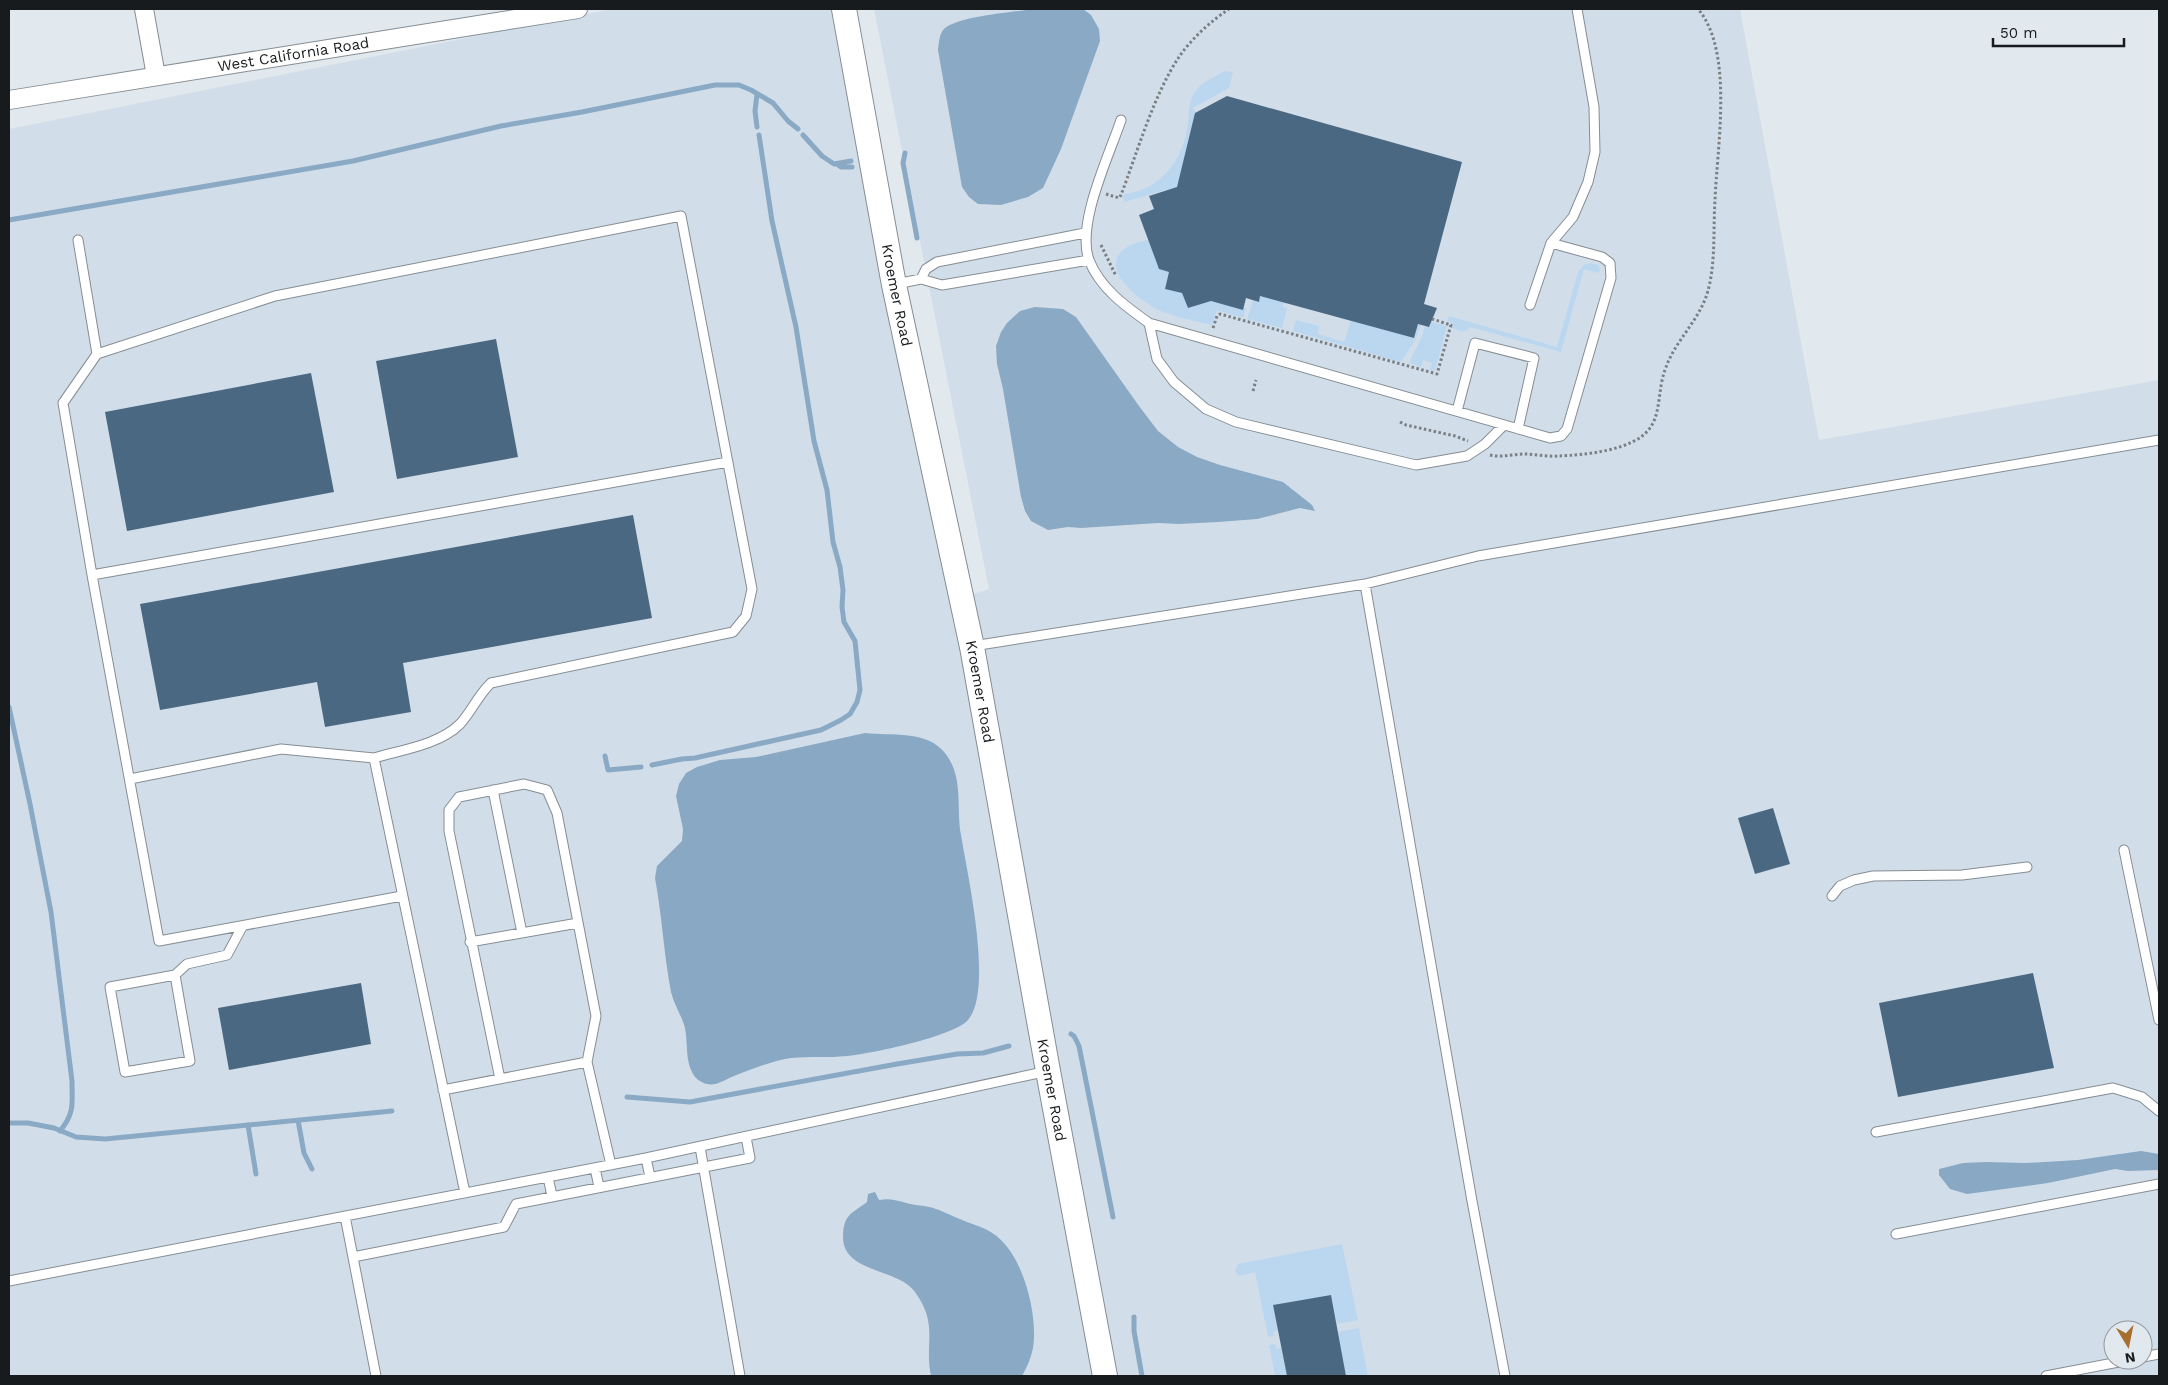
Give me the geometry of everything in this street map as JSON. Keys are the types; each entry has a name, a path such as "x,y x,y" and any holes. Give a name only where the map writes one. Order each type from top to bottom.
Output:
{"street":[{"path":"144,9 156,76"},
{"name":"West California Road","path":"9,100 578,9"},
{"name":"Kroemer Road","path":"844,9 894,285 972,646 1105,1376"}],"lane":[{"path":"1530,305 1552,243 1573,217 1588,182 1595,152 1594,107 1578,9"},
{"path":"1121,120 1094,197 1085,233 1089,260 1103,284 1120,302 1148,323 1550,438 1562,436 1567,429 1611,278 1610,263 1602,257 1552,243"},
{"path":"130,779 281,749 374,758 436,740 451,732 461,722 483,691 496,682 733,632 746,616 752,589 681,216 275,296 96,354 63,403 92,575 159,941 402,896"},
{"path":"921,279 926,269 937,262 1085,233"},
{"path":"78,240 96,354"},
{"path":"894,285 921,279 942,285 1089,260"},
{"path":"1148,323 1157,359 1174,382 1206,409 1236,422 1416,465 1467,456 1485,444 1504,425"},
{"path":"1457,411 1475,343 1534,358 1518,429"},
{"path":"972,646 1365,584 1478,556 2159,440"},
{"path":"92,575 728,462"},
{"path":"1365,584 1505,1376"},
{"path":"374,758 465,1193"},
{"path":"500,1079 470,942 449,832 449,810 459,797 524,784 547,790 557,813 596,1016 587,1062 611,1164"},
{"path":"494,790 522,933"},
{"path":"2124,850 2159,1020"},
{"path":"1832,896 1840,886 1854,880 1873,876 1962,875 2027,867"},
{"path":"470,942 578,923"},
{"path":"175,975 190,1061 125,1072 110,987 175,975 187,964 227,955 242,927"},
{"path":"443,1090 587,1062"},
{"path":"9,1281 646,1158 1048,1071"},
{"path":"1876,1132 2113,1088 2142,1097 2159,1111"},
{"path":"353,1257 504,1227 516,1204 750,1158 746,1137"},
{"path":"700,1147 740,1376"},
{"path":"646,1158 650,1177"},
{"path":"595,1168 599,1187"},
{"path":"548,1177 552,1196"},
{"path":"1896,1234 2159,1184"},
{"path":"345,1216 376,1376"},
{"path":"2046,1376 2103,1365"}],"path":[{"path":"1102,199 1106,194 1119,198 1121,196 1162,88 1178,57 1200,34 1229,9"},
{"path":"1488,453 1496,456 1525,454 1557,456 1607,450 1626,445 1639,438 1650,428 1668,361 1698,313 1711,280 1720,82 1718,59 1712,33 1704,15 1698,9"},
{"path":"1101,242 1107,260 1117,278"},
{"path":"1210,328 1214,326 1217,316 1220,314 1437,374 1451,325 1432,319"},
{"path":"1252,391 1256,380"},
{"path":"1400,422 1469,441"}],"shaded area":[{"path":"612,9 844,9 963,597 989,589 874,9 1740,9 1819,440 2159,380 2159,1376 9,1376 9,129"},
{"path":"1034,9 1083,9 1091,15 1099,29 1100,41 1061,149 1043,188 1028,197 1001,205 978,204 969,197 962,187 938,50 940,36 944,29 961,21 987,15"},
{"path":"1225,71 1233,72 1229,88 1193,108 1196,113 1177,187 1124,202 1124,194 1149,186 1169,170 1182,148 1186,136 1193,95 1205,82"},
{"path":"1148,240 1159,269 1169,272 1165,289 1182,293 1188,308 1211,301 1246,308 1243,318 1217,310 1212,325 1163,312 1136,295 1120,277 1116,268 1117,258 1128,246"},
{"path":"1591,263 1599,265 1600,271 1598,273 1584,269 1561,352 1470,327 1462,332 1452,328 1453,323 1447,321 1449,316 1557,347 1578,272 1584,265"},
{"path":"1260,296 1284,302 1283,307 1287,308 1282,328 1247,319 1253,300 1259,302"},
{"path":"1035,307 1063,309 1076,317 1158,431 1178,447 1197,457 1220,465 1283,482 1312,505 1315,511 1300,508 1257,519 1218,522 1068,527 1048,530 1031,521 1025,511 1021,497 997,364 996,346 1001,332 1007,323 1020,311"},
{"path":"1296,320 1319,326 1318,334 1344,342 1351,320 1414,338 1418,324 1421,325 1416,339 1401,362 1293,331"},
{"path":"1431,322 1447,326 1435,371 1430,370 1432,363 1423,360 1421,367 1409,363 1425,326"},
{"path":"865,733 908,735 929,741 945,753 955,772 961,835 973,902 979,958 979,983 975,1005 968,1020 960,1026 930,1038 874,1052 847,1056 791,1058 762,1066 717,1083 709,1084 702,1082 695,1077 690,1069 685,1028 671,992 655,878 657,866 682,841 683,829 676,796 679,784 686,773 697,767 720,760 756,757"},
{"path":"2141,1151 2159,1154 2159,1170 2128,1171 2115,1169 2048,1183 1967,1194 1950,1189 1939,1175 1939,1169 1963,1163 2026,1163 2078,1160"},
{"path":"875,1192 879,1200 894,1200 932,1208 992,1232 1010,1251 1023,1277 1034,1321 1033,1348 1022,1376 931,1376 929,1364 929,1324 927,1314 915,1292 897,1278 861,1264 845,1249 843,1230 846,1219 867,1202 868,1194"},
{"path":"1342,1244 1358,1320 1337,1324 1331,1295 1273,1305 1278,1331 1273,1332 1274,1336 1268,1337 1255,1272 1239,1276 1235,1271 1238,1264"},
{"path":"1359,1328 1368,1376 1346,1376 1338,1332"},
{"path":"1275,1344 1276,1349 1281,1348 1287,1376 1275,1376 1269,1345"}],"building":[{"path":"1227,96 1462,162 1424,304 1437,308 1429,327 1418,324 1414,338 1260,296 1259,302 1246,298 1243,310 1211,301 1188,308 1182,293 1165,289 1169,272 1159,269 1139,215 1154,209 1149,196 1177,187 1195,113"},
{"path":"496,339 518,457 397,479 376,361"},
{"path":"311,373 334,492 127,531 105,412"},
{"path":"633,515 652,618 403,663 411,712 325,727 317,682 160,710 140,604"},
{"path":"1773,808 1790,864 1755,874 1738,818"},
{"path":"2033,973 2054,1068 1898,1097 1879,1003"},
{"path":"361,983 371,1044 229,1070 218,1008"},
{"path":"1331,1295 1346,1376 1287,1376 1273,1305"}],"waterway":[{"path":"9,220 353,161 501,126 715,85 739,85 751,90 773,103 788,121 798,129"},
{"path":"757,94 755,111 757,127"},
{"path":"652,765 695,758 821,730 850,714 857,702 860,690 855,641 844,622 842,607 843,590 840,567 833,542 827,490 814,441 796,327 772,221 759,135"},
{"path":"803,135 822,156 834,164 851,161"},
{"path":"905,153 903,163 917,238"},
{"path":"837,164 841,167 852,167"},
{"path":"9,707 51,912 72,1081 70,1113 60,1131"},
{"path":"605,756 608,770 641,767"},
{"path":"1071,1034 1079,1046 1113,1217"},
{"path":"627,1097 690,1102 897,1064 957,1054 983,1053 1009,1046"},
{"path":"9,1123 28,1123 54,1128 76,1137 105,1139 392,1111"},
{"path":"298,1120 304,1153 312,1169"},
{"path":"248,1125 256,1174"},
{"path":"1134,1317 1134,1331 1142,1376"}]}
